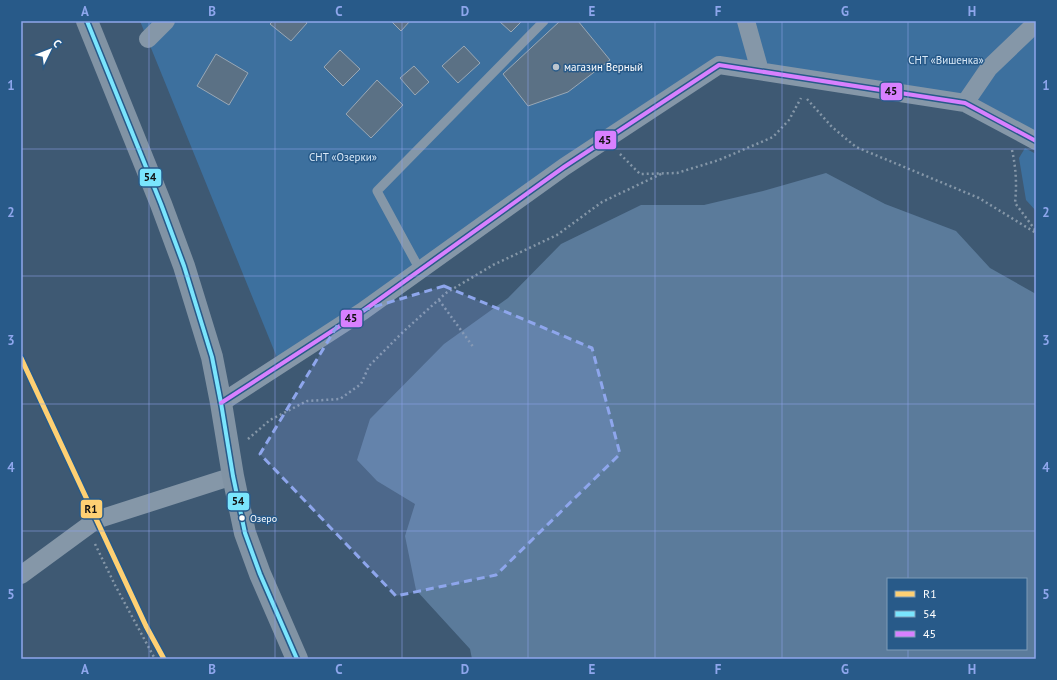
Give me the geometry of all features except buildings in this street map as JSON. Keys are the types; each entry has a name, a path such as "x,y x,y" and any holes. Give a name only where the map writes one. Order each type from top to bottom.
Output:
{"street":[{"path":"87,21 161,204 184,266 212,357 222,403 231,465 245,533 260,574 298,659"},
{"path":"148,39 166,21"},
{"path":"746,21 760,71"},
{"path":"964,103 990,68 1036,23"},
{"path":"222,403 363,311 564,167 719,65 964,103 1036,141"},
{"path":"21,575 96,520 231,465"}],"lane":[{"path":"420,270 377,191 544,21"}],"path":[{"path":"605,140 640,174 678,173 719,160 773,137 789,120 803,94 832,127 856,147 979,198 1036,232"},
{"path":"1007,126 1015,162 1015,203 1036,232"},
{"path":"231,465 270,420 307,401 340,399 361,384 369,366 404,331 446,293 493,265 557,235 602,202 663,174"},
{"path":"439,300 474,348"},
{"path":"86,526 155,659"}],"highlighted area":[{"path":"444,286 592,348 620,454 496,575 396,596 260,454 343,316"}],"green space":[{"name":"СНТ «Озерки»","path":"140,21 1036,21 1036,141 965,103 719,65 280,365"},
{"path":"1025,148 1036,154 1036,211 1026,200 1019,158"}],"shaded area":[{"path":"826,173 885,204 956,231 990,268 1036,294 1036,659 472,659 470,649 416,590 405,536 415,504 377,481 357,460 370,419 444,344 508,298 561,244 641,205 704,205 763,191"}],"transit line":[{"name":"54","path":"87,21 161,204 184,266 212,357 233,476 245,533 260,574 297,659"},
{"name":"45","path":"221,403 363,311 564,167 719,65 965,103 1036,141"},
{"name":"R1","path":"21,358 146,626 164,659"}],"place":[{"name":"магазин Верный","path":"556,67"},
{"name":"Озеро","path":"242,518"}],"park label":[{"name":"СНТ «Вишенка»","path":"946,60"}]}
